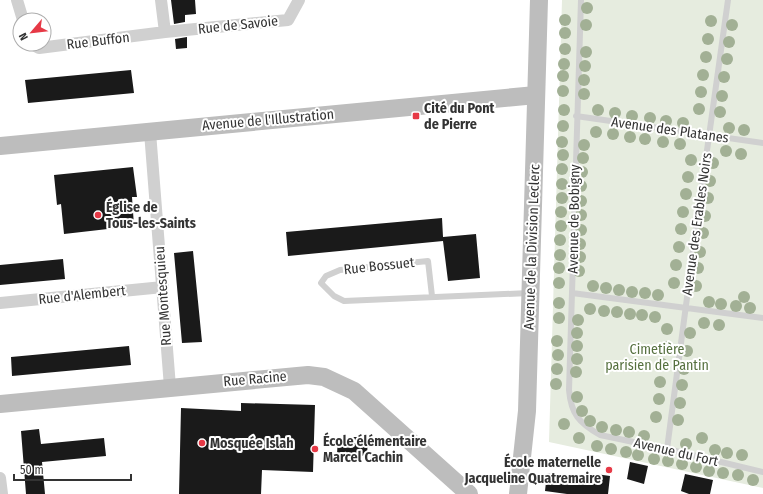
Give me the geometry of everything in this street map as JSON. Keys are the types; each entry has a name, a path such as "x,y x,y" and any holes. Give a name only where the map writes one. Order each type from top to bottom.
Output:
{"street":[{"path":"17,0 21,12"},
{"path":"161,0 165,32"},
{"name":"Rue de Savoie","path":"165,32 288,20 299,0"},
{"name":"Avenue de la Division Leclerc","path":"518,494 527,411 539,0"},
{"name":"Rue Buffon","path":"52,46 165,32"},
{"name":"Avenue de l'Illustration","path":"0,146 536,95"},
{"name":"Rue Montesquieu","path":"150,132 170,387"},
{"name":"Rue d'Alembert","path":"0,303 163,287"},
{"name":"Rue Racine","path":"0,404 308,375 324,377 354,391 469,494"},
{"path":"0,478 2,494"}],"lane":[{"name":"Avenue de Bobigny","path":"580,0 569,390 570,405 574,414 591,430"},
{"name":"Avenue des Erables Noirs","path":"667,449 728,0"},
{"name":"Avenue des Platanes","path":"576,116 763,143"},
{"name":"Rue Bossuet","path":"432,296 428,261 340,270 326,276 321,283 334,296 344,301 432,296 530,293"},
{"path":"572,293 763,318"},
{"name":"Avenue du Fort","path":"591,430 600,435 763,472"}],"green space":[{"name":"Cimetière parisien de Pantin","path":"562,0 763,0 763,488 549,442"}],"building":[{"path":"171,0 195,0 196,14 185,15 185,22 174,24"},
{"path":"187,37 187,48 176,49 175,39"},
{"path":"131,70 134,93 28,103 25,80"},
{"name":"Église de Tous-les-Saints","path":"133,167 137,197 132,197 134,226 64,234 61,204 57,205 54,175"},
{"path":"442,218 443,237 476,234 480,278 448,281 443,241 288,256 286,232"},
{"path":"193,251 202,342 182,343 174,253"},
{"path":"63,259 65,279 0,285 0,265"},
{"path":"129,346 131,365 12,376 11,357"},
{"path":"241,403 315,405 313,472 262,470 261,494 179,494 181,408 241,411"},
{"path":"39,429 41,444 104,438 106,456 42,462 45,494 26,494 21,431"},
{"path":"338,437 368,437 367,456 337,454"},
{"path":"630,462 648,466 644,484 627,479"},
{"path":"547,473 588,478 589,473 610,476 608,494 567,494 545,491"},
{"path":"685,474 713,480 710,494 689,494 681,491"}],"place":[{"name":"Cité du Pont de Pierre","path":"416,116"},
{"name":"Église de Tous-les-Saints","path":"98,215"},
{"name":"Mosquée Islah","path":"202,443"},
{"name":"École élémentaire Marcel Cachin","path":"315,449"},
{"name":"École maternelle Jacqueline Quatremaire","path":"609,470"}]}
